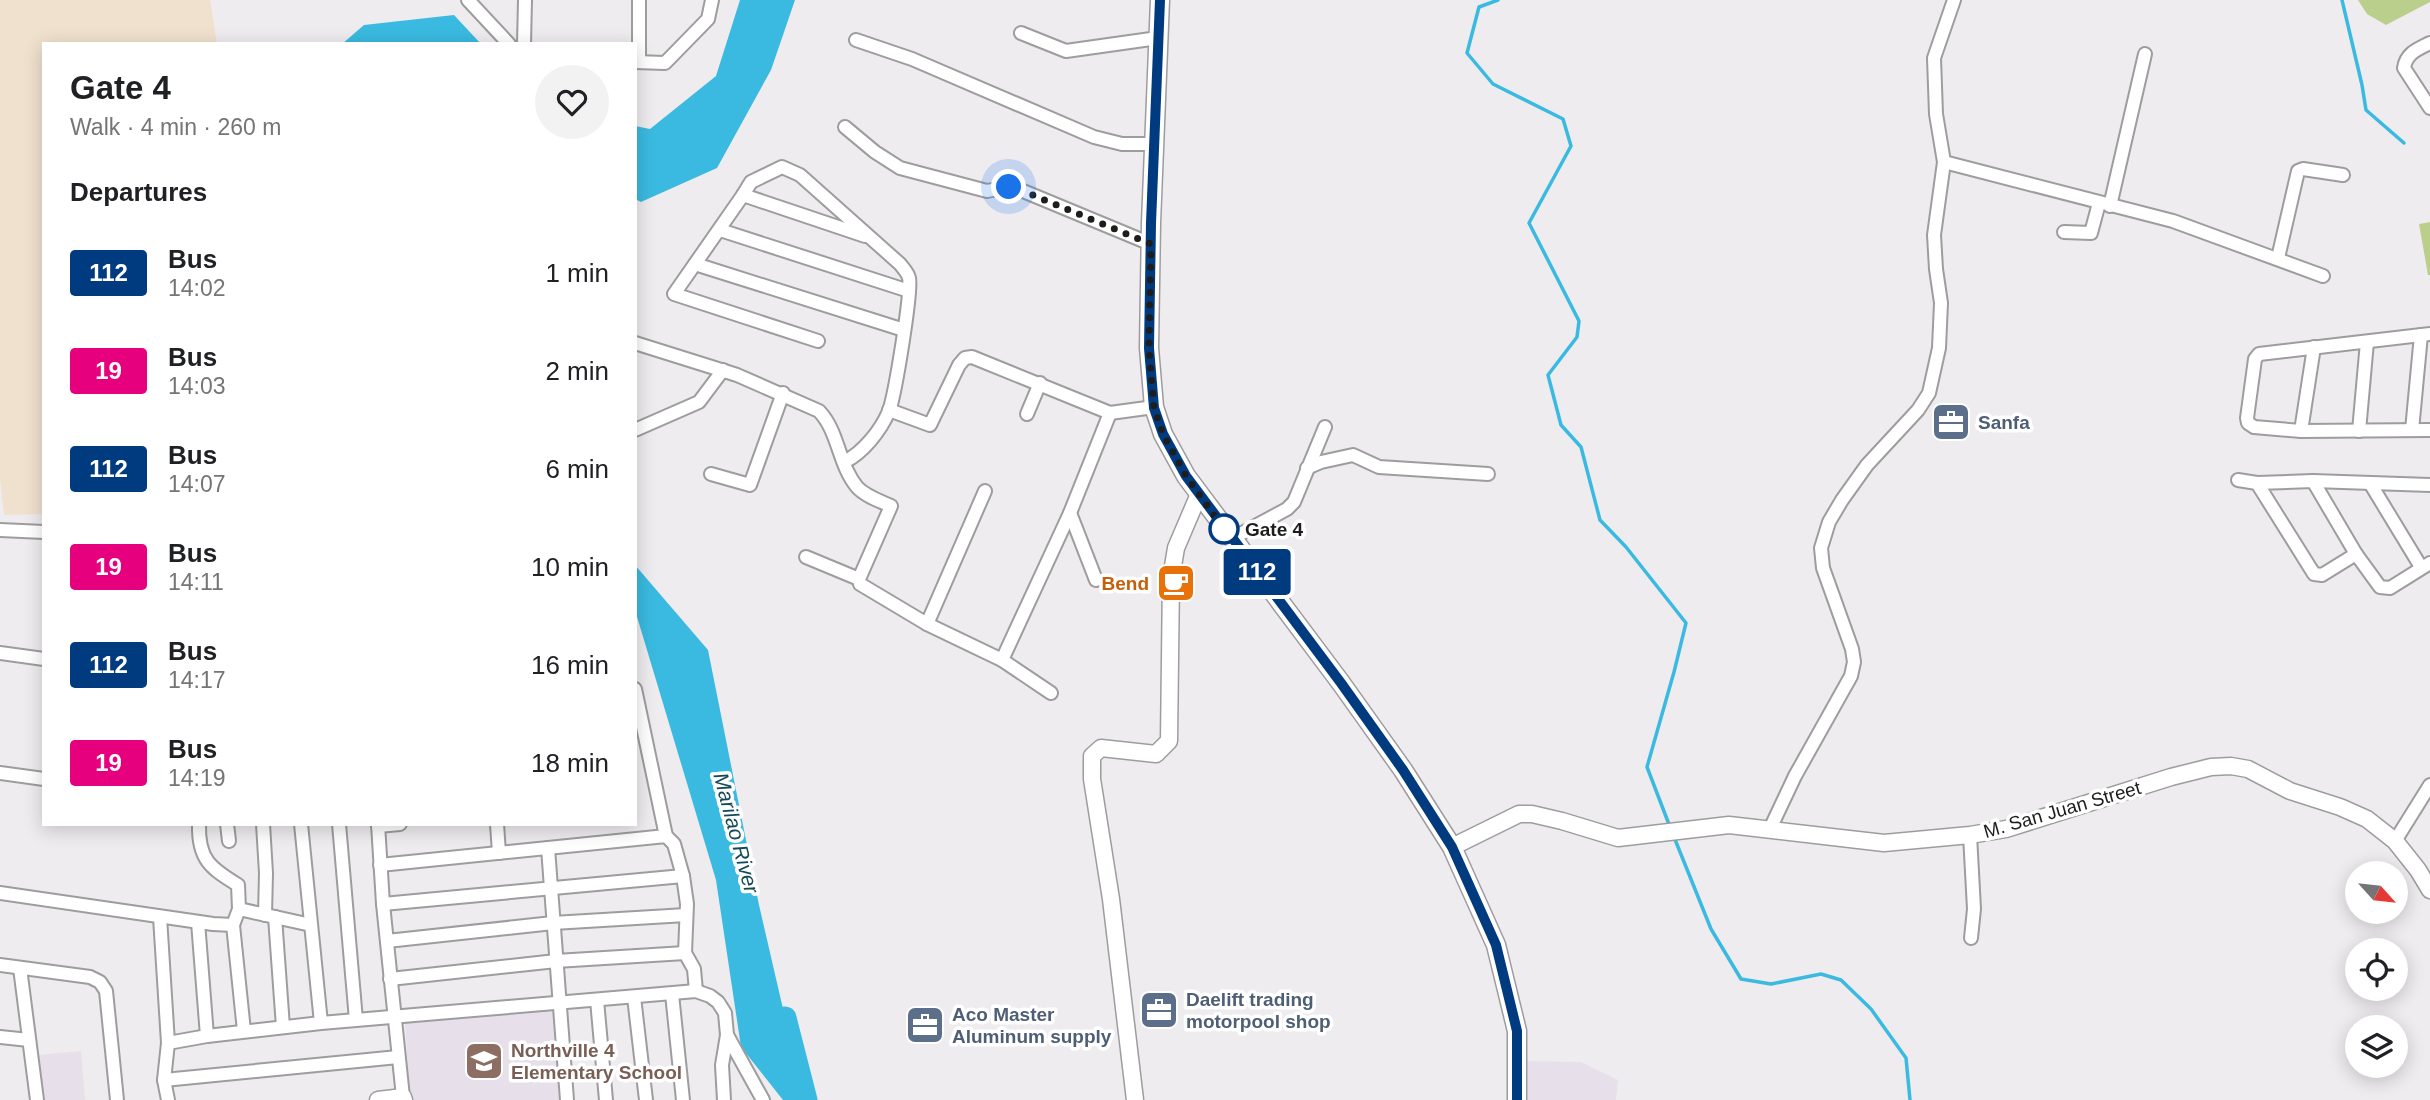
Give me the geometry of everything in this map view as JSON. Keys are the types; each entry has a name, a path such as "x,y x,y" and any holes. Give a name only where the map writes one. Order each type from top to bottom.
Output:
{"main road":[{"path":"1160,0 1153,144 1149,348 1154,408 1163,434 1199,494 1341,683 1403,770 1452,847 1496,945 1517,1031 1517,1100"}],"street":[{"path":"467,0 507,42"},
{"path":"524,42 525,0"},
{"path":"639,0 637,62 666,63 708,19 712,0"},
{"path":"1770,829 1795,776 1852,676 1853,649 1823,568 1821,548 1829,522 1867,465 1918,410 1929,393 1939,348 1941,303 1934,235 1944,162 1936,114 1934,58 1954,0"},
{"path":"1021,33 1066,51 1158,38"},
{"path":"856,40 912,58 1094,136 1122,144 1153,144"},
{"path":"2430,43 2413,52 2405,60 2404,68 2430,108"},
{"path":"2064,232 2091,233 2104,204 2146,54"},
{"path":"845,127 875,152 900,168 987,191 1009,187 1023,191 1151,244"},
{"path":"1944,162 2173,221 2323,276"},
{"path":"818,341 674,294 751,182 782,167 800,175 900,264 909,277 904,330 889,410 870,440 856,456 844,462"},
{"path":"2278,258 2298,171 2303,169 2343,175"},
{"path":"743,195 872,239"},
{"path":"720,230 909,291"},
{"path":"695,264 904,330"},
{"path":"2412,430 2426,335 2262,353 2255,359 2248,422 2254,427 2301,430 2359,430 2412,430 2430,430"},
{"path":"2359,430 2367,342"},
{"path":"637,345 723,370 783,393 819,411 829,421 844,462 857,487 867,495 891,506 859,579 860,584 927,624 1002,660 1051,694"},
{"path":"2301,430 2314,348"},
{"path":"889,410 930,425 950,382 965,358 972,357 1110,412 1154,408"},
{"path":"637,429 699,402 723,370"},
{"path":"1027,414 1040,383"},
{"path":"711,474 750,485 783,393"},
{"path":"1002,660 1070,513 1110,412"},
{"path":"1231,539 1287,509 1294,502 1325,427"},
{"path":"1307,468 1353,455 1379,467 1488,474"},
{"path":"2238,480 2370,483 2428,489"},
{"path":"2313,481 2356,554 2384,589 2390,588 2426,565 2370,483"},
{"path":"2257,482 2314,574 2322,575 2356,554"},
{"path":"927,624 985,491"},
{"path":"1135,1100 1111,899 1092,779 1092,756 1101,748 1156,754 1169,741 1171,578 1176,548 1199,494"},
{"path":"1070,513 1096,580"},
{"path":"0,530 42,532"},
{"path":"806,557 859,579"},
{"path":"0,653 42,659"},
{"path":"637,699 666,836 674,844 682,876 687,904 685,953 694,969 696,991"},
{"name":"M. San Juan Street","path":"1452,847 1519,814 1562,821 1618,838 1728,825 1884,843 1970,835 2006,829 2171,776 2211,767 2231,766 2248,769 2290,791 2368,819 2395,841 2430,890"},
{"path":"0,773 42,779"},
{"path":"2395,841 2430,785"},
{"path":"199,826 198,841 207,864 238,885 239,909 233,925 244,1031"},
{"path":"227,826 229,841"},
{"path":"263,826 283,1027"},
{"path":"301,826 321,1023"},
{"path":"339,826 356,1020"},
{"path":"378,826 390,979 404,1099 378,1100"},
{"path":"497,826 499,853"},
{"path":"1970,835 1974,909 1971,938"},
{"path":"380,864 666,836"},
{"path":"548,848 567,1100"},
{"path":"383,904 682,876"},
{"path":"0,893 233,925"},
{"path":"239,909 311,925"},
{"path":"387,941 553,923 686,915"},
{"path":"160,917 168,1043 164,1080 167,1100"},
{"path":"198,922 208,1036"},
{"path":"390,979 556,961 685,953"},
{"path":"0,965 90,977 100,982 106,991 117,1100"},
{"path":"20,968 37,1100"},
{"path":"168,1043 321,1023 696,991 718,1002 725,1013 727,1035 722,1065 724,1100"},
{"path":"672,994 683,1100"},
{"path":"634,997 646,1100"},
{"path":"597,1000 606,1100"},
{"path":"727,1035 763,1100"},
{"path":"0,1037 29,1040"},
{"path":"164,1080 398,1057"}],"shaded area":[{"path":"0,0 210,0 217,42 42,42 42,514 4,515 0,478"},
{"name":"Northville 4 Elementary School","path":"555,1009 564,1100 410,1100 405,1021"},
{"path":"81,1051 85,1100 42,1100 38,1055"},
{"path":"1523,1061 1581,1062 1618,1080 1616,1100 1520,1100"}],"green space":[{"path":"2358,0 2430,2 2386,25 2367,14"},
{"path":"2430,222 2430,275 2428,275 2419,224"}],"water":[{"path":"740,0 795,0 771,70 717,168 641,202 637,200 637,126 650,129 716,76"},
{"path":"454,15 479,42 344,42 364,25"},
{"path":"637,567 708,650 759,905 793,1052 812,1100 783,1100 741,1047 716,880 637,617"}],"waterway":[{"path":"1498,0 1479,7 1467,53 1493,84 1563,119 1571,146 1529,223 1579,321 1577,337 1548,375 1561,425 1581,447 1600,520 1626,547 1686,623 1647,767 1670,827"},
{"path":"2342,0 2366,110 2404,143"},
{"path":"1674,837 1711,929 1741,979 1771,984 1821,974 1841,980 1871,1009 1906,1058 1910,1100"},
{"name":"Marilao River","path":"785,1018 806,1100"}],"bus line":[{"name":"112","path":"1160,0 1153,138 1149,348 1154,408 1163,434 1186,476 1341,683 1403,770 1452,847 1496,945 1517,1031 1517,1100"}],"place":[{"name":"Sanfa","path":"1951,422"},
{"name":"Gate 4","path":"1224,529"},
{"name":"Bend","path":"1176,583"},
{"name":"Daelift trading motorpool shop","path":"1159,1010"},
{"name":"Aco Master Aluminum supply","path":"925,1025"},
{"name":"Northville 4 Elementary School","path":"484,1061"}],"route":[{"path":"1009,187 1151,244 1149,348 1154,408 1163,434 1186,476 1231,539 1224,529"}]}
